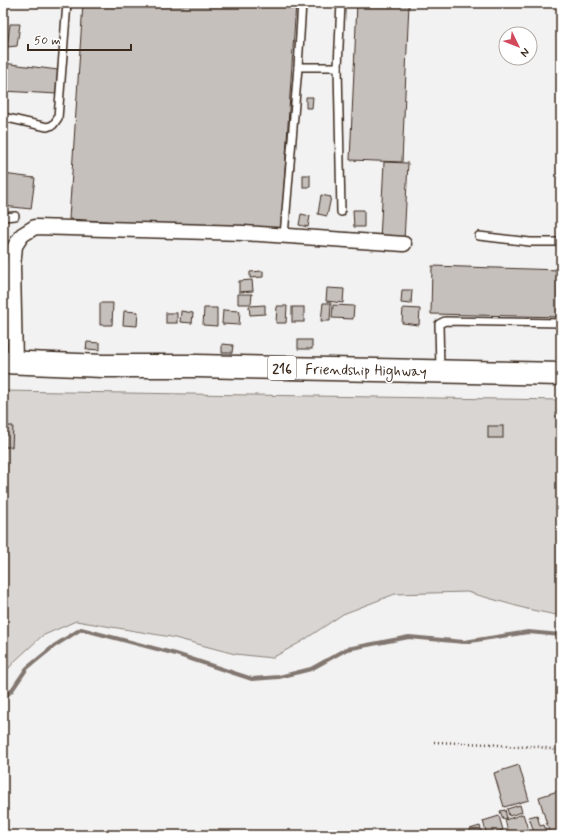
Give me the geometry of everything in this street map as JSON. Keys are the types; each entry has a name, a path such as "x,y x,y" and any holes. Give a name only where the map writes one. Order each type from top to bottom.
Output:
{"main road":[{"name":"Friendship Highway","path":"9,362 103,366 561,374"}],"street":[{"path":"9,362 15,246 22,235 35,227 244,233 404,244"}],"lane":[{"path":"3,117 47,127 53,125 58,118 67,3"},
{"path":"284,236 302,3"},
{"path":"341,3 338,67 341,212"},
{"path":"298,67 338,67"},
{"path":"3,217 15,216"},
{"path":"479,236 530,242 561,242"},
{"path":"440,372 439,324 445,321 561,323"}],"path":[{"path":"434,742 490,744 516,747 535,746 561,751"}],"shaded area":[{"path":"3,391 561,400 561,616 527,609 467,592 395,594 343,614 301,642 272,658 235,654 171,637 76,621 42,636 16,660 3,675"}],"building":[{"path":"83,3 296,3 281,232 69,219"},
{"path":"357,3 409,3 402,162 350,160"},
{"path":"10,24 20,24 17,46 7,47"},
{"path":"3,63 58,70 57,94 3,91"},
{"path":"306,97 313,97 312,108 306,108"},
{"path":"384,162 408,163 404,241 380,240"},
{"path":"3,174 35,178 31,209 3,206"},
{"path":"303,175 310,175 310,187 303,187"},
{"path":"321,195 331,197 327,216 318,214"},
{"path":"353,210 364,210 364,227 354,227"},
{"path":"301,214 310,216 308,227 299,225"},
{"path":"432,266 561,270 561,317 431,314"},
{"path":"263,271 263,277 250,278 250,272"},
{"path":"252,280 253,291 239,292 239,281"},
{"path":"327,288 344,289 343,303 326,301"},
{"path":"402,290 412,290 411,304 401,303"},
{"path":"238,294 252,294 251,304 238,304"},
{"path":"100,303 113,303 112,325 100,325"},
{"path":"323,303 331,303 330,321 321,321"},
{"path":"265,305 265,314 250,315 249,306"},
{"path":"333,305 354,306 353,319 332,318"},
{"path":"277,306 287,306 286,323 276,323"},
{"path":"292,307 304,307 304,322 292,322"},
{"path":"204,308 217,308 217,326 203,325"},
{"path":"403,308 420,309 419,325 402,323"},
{"path":"223,310 240,311 239,325 222,324"},
{"path":"124,311 138,312 137,326 123,325"},
{"path":"181,311 193,313 192,323 180,322"},
{"path":"166,313 177,313 177,323 166,323"},
{"path":"298,340 312,340 312,349 298,349"},
{"path":"87,342 100,343 100,350 86,349"},
{"path":"222,344 233,345 232,353 222,353"},
{"path":"3,426 13,426 12,447 3,447"},
{"path":"488,426 503,426 503,438 488,438"},
{"path":"519,765 529,800 504,807 494,773"},
{"path":"561,790 561,835 550,835 539,797"},
{"path":"520,805 522,812 509,816 507,809"},
{"path":"505,810 507,818 503,819 500,811"},
{"path":"523,814 530,835 509,835 505,820"},
{"path":"537,815 540,826 544,825 548,835 535,835 529,817"},
{"path":"499,816 503,830 487,835 483,821"},
{"path":"480,826 482,833 471,835 470,829"}],"waterway":[{"path":"3,699 12,690 27,668 54,646 81,629 176,654 252,679 279,677 311,669 347,649 409,637 464,642 528,632 561,635"}]}
